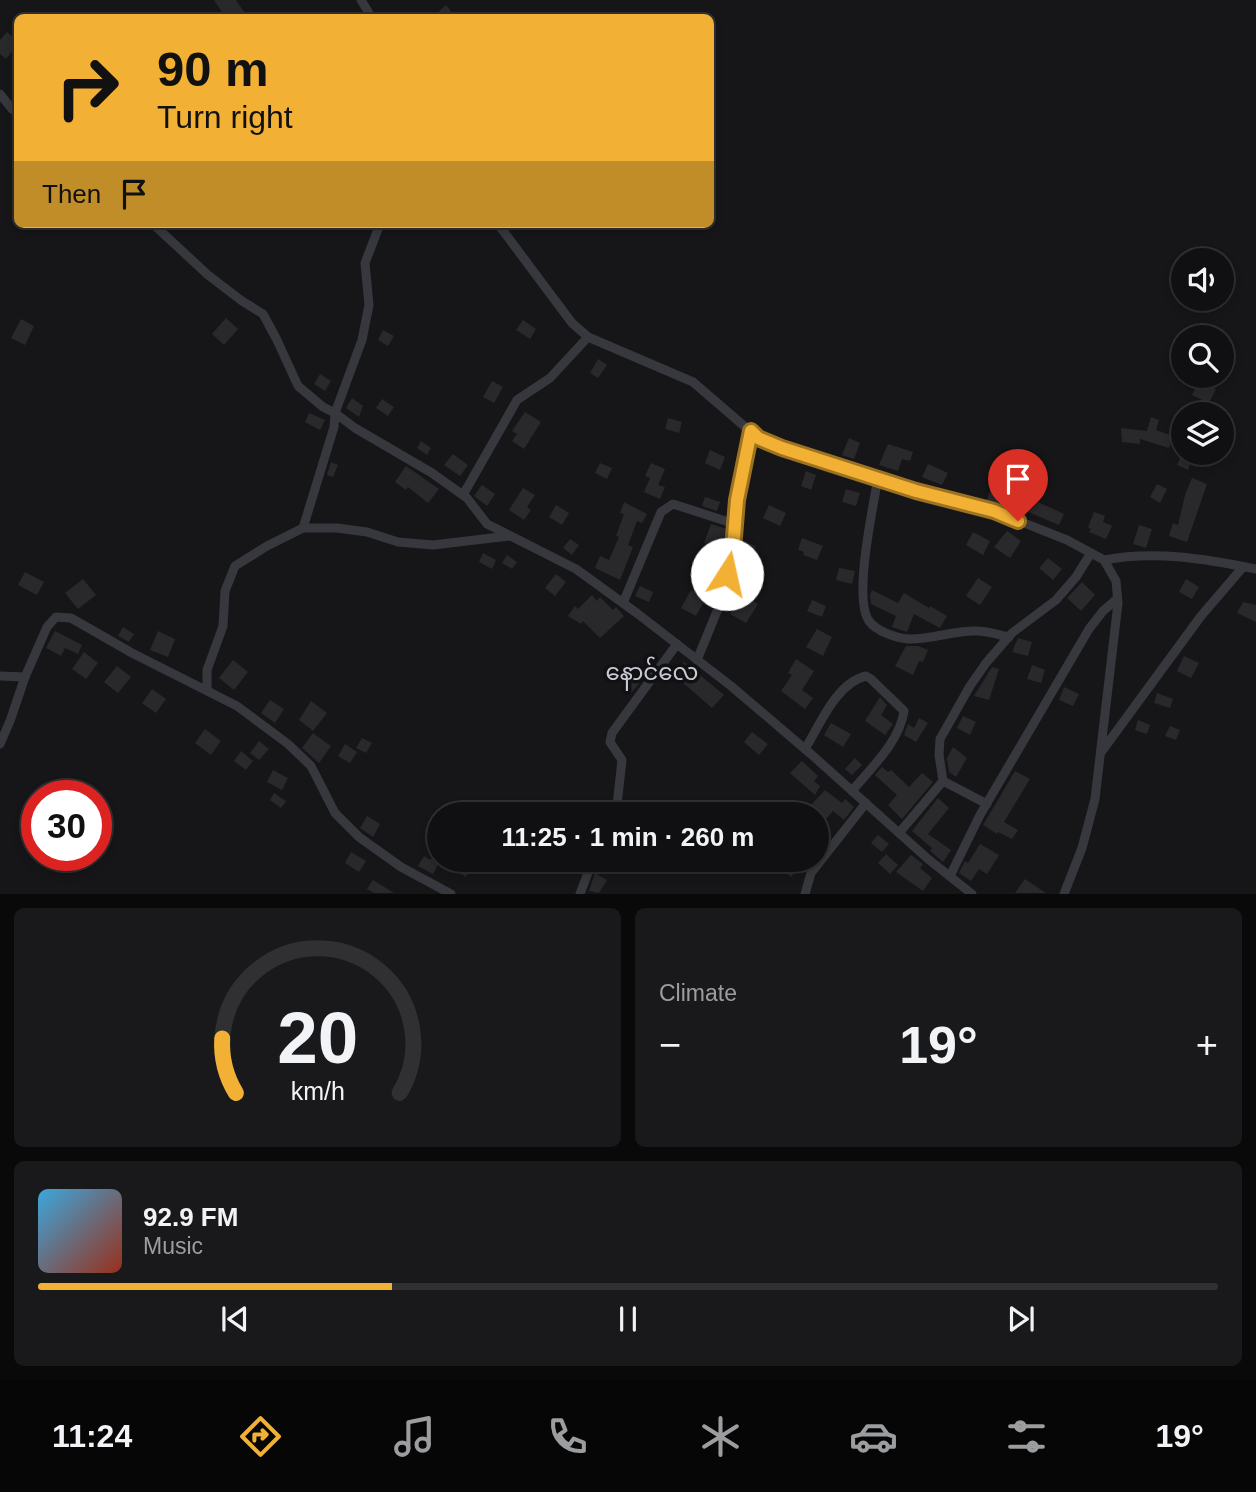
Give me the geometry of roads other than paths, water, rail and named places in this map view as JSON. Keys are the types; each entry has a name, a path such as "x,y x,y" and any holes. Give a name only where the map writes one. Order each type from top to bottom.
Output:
{"street":[{"path":"0,94 14,110"},
{"path":"157,228 208,275 242,302 263,314 298,386 355,428 432,472 463,495 487,524 576,569 623,603 805,749 972,894"},
{"path":"303,528 334,427 335,413 362,340 369,305 365,263 378,228"},
{"path":"501,228 572,323 588,337 693,382 758,438 878,478 994,511 1067,540 1104,560 1116,581 1118,599 1101,753 1095,799 1086,836 1065,894"},
{"path":"463,495 517,400 550,378 588,337"},
{"path":"697,660 722,599 733,549 737,500 751,431"},
{"path":"878,478 866,549 863,593 867,619 873,626 907,639 977,631 1009,637"},
{"path":"623,603 661,512 668,505 673,504 735,524"},
{"path":"207,689 207,670 223,626 225,591 235,566 267,546 303,528 337,528 367,532 398,542 433,545 509,537"},
{"path":"899,833 943,782 939,755 940,739 948,721 986,663 1009,637 1056,600 1076,577 1091,553"},
{"path":"1104,560 1124,556 1194,556 1251,570"},
{"path":"1101,753 1201,616 1251,570"},
{"path":"950,876 987,804 1089,629 1103,611 1118,599"},
{"path":"0,744 24,677 47,627 55,617 71,618 132,653 237,706 288,744 311,766 335,813 359,837 401,867 452,894"},
{"path":"617,802 622,760 610,742 612,733 677,644"},
{"path":"0,676 24,677"},
{"path":"805,749 837,697 849,683 866,676 899,703 904,711 900,727 852,791"},
{"path":"943,782 987,804"},
{"path":"805,894 811,873 866,803"},
{"path":"580,894 588,872"}],"district":[{"name":"နောင်လေ","path":"652,672"}]}
